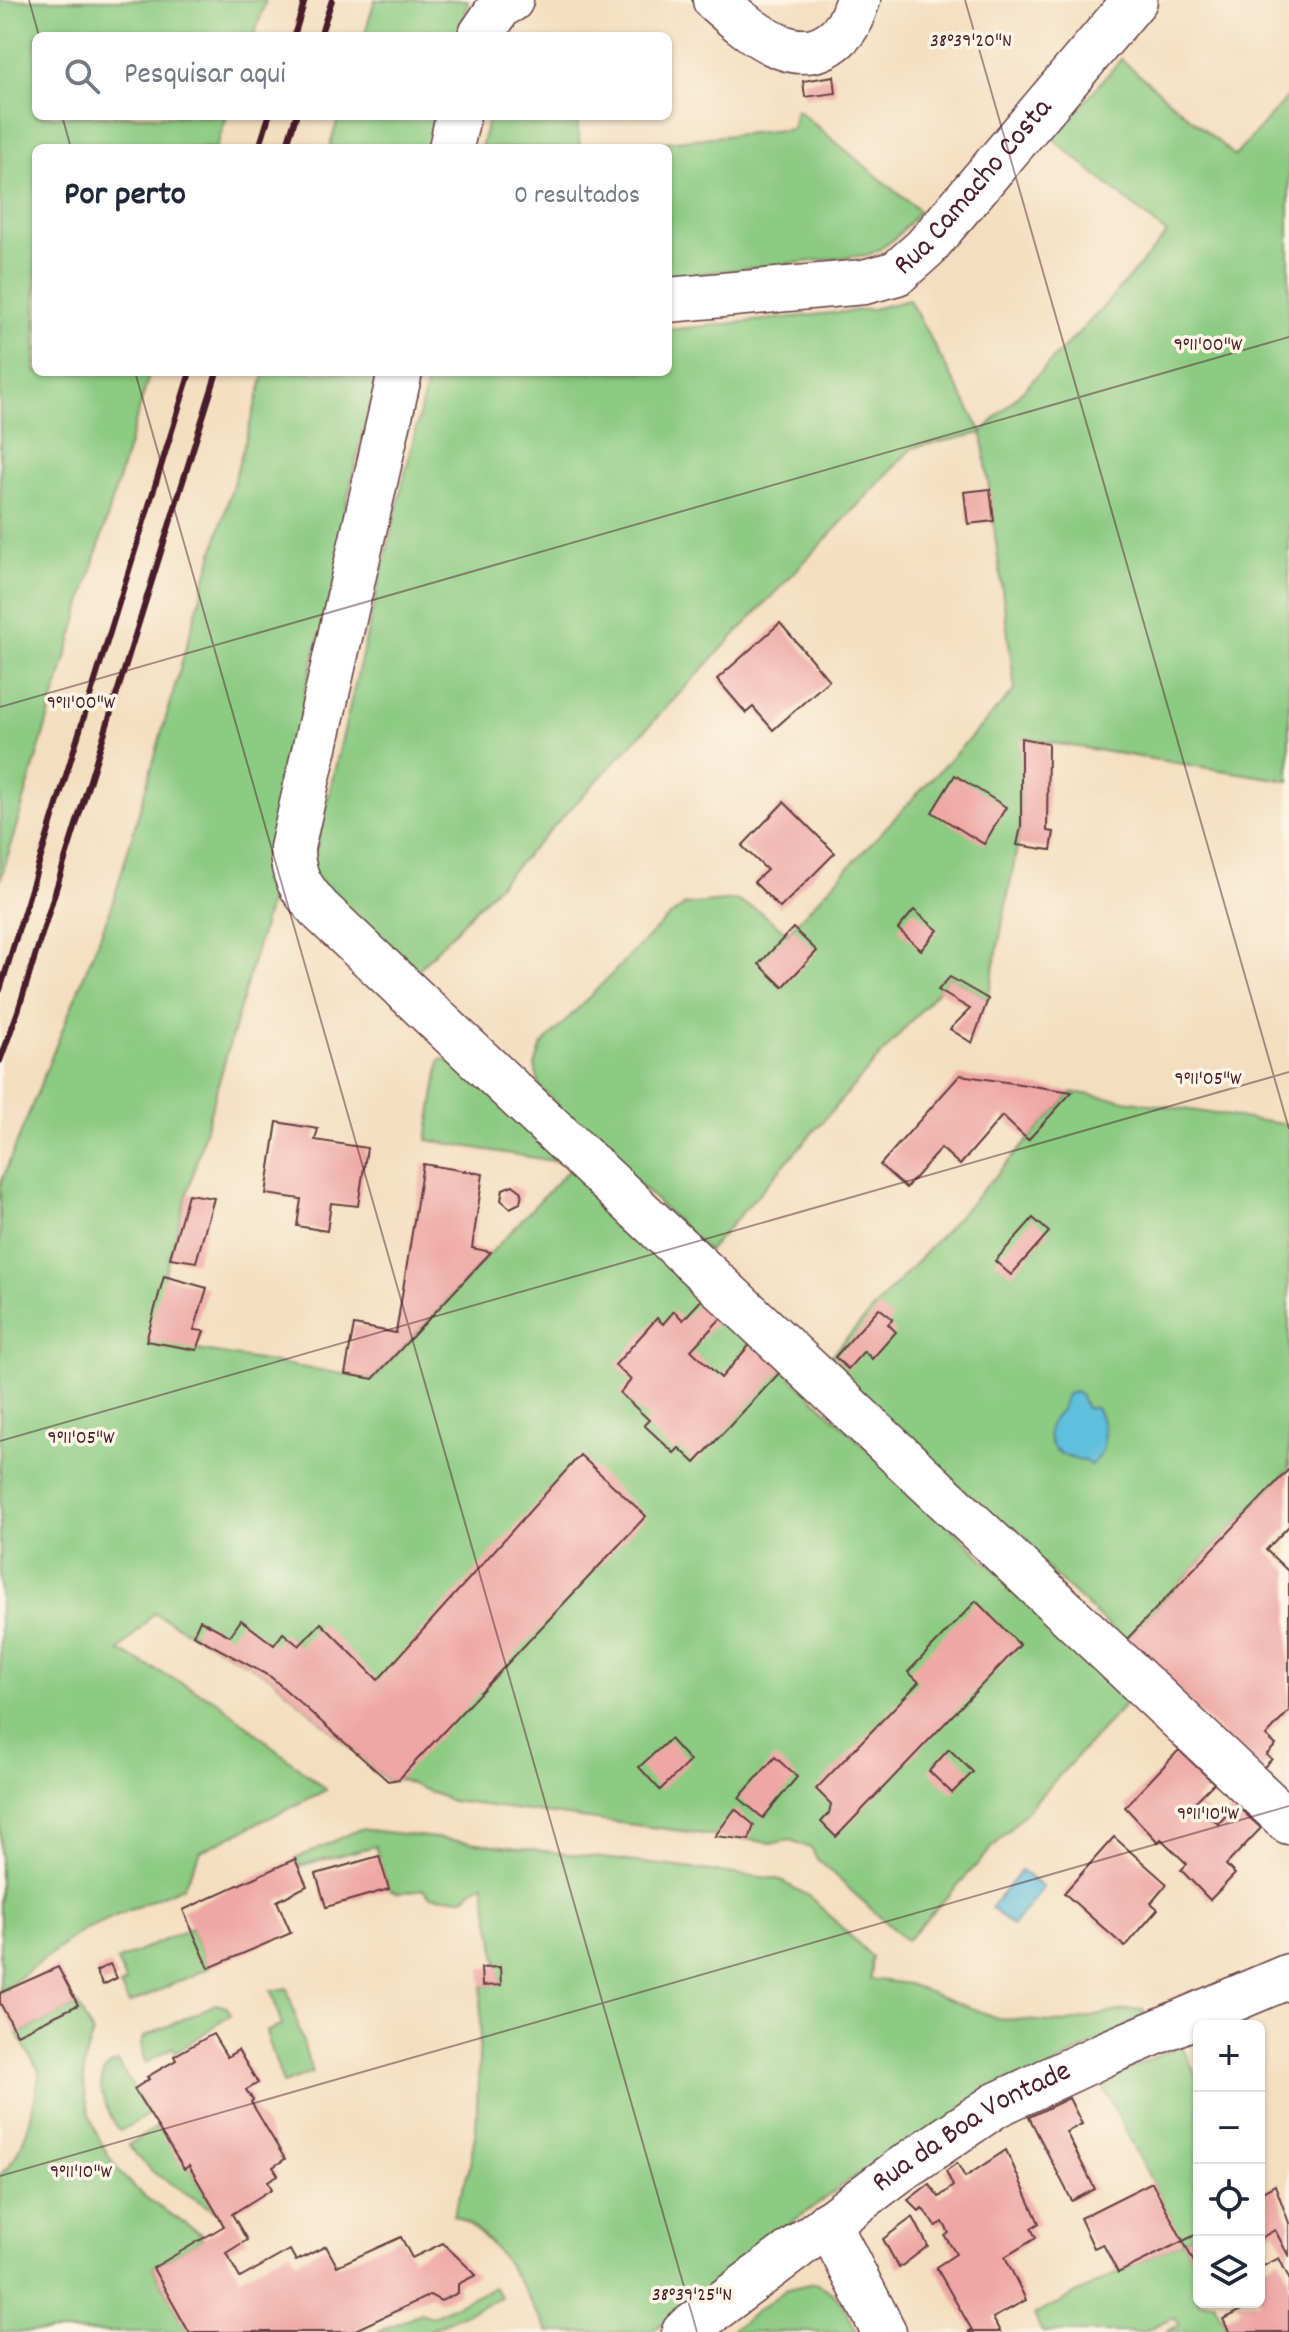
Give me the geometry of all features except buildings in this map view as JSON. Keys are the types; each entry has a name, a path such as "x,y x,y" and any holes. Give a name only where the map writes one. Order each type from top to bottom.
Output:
{"street":[{"path":"483,32 501,5 511,0"},
{"path":"715,0 751,33 776,46 800,52 825,46 846,28 858,0"},
{"name":"Rua Camacho Costa","path":"672,300 864,282 897,273 925,248 1135,0"},
{"path":"452,144 457,120"},
{"path":"399,376 292,848 292,867 301,889 1289,1822"},
{"name":"Rua da Boa Vontade","path":"684,2332 913,2161 996,2105 1107,2053 1289,1976"},
{"path":"828,2223 884,2332"}],"green space":[{"path":"0,0 266,0 255,32 32,32 32,120 226,120 217,144 32,144 32,376 149,376 0,882"},
{"path":"375,0 468,0 461,32 365,32"},
{"path":"1121,59 1235,156 1289,95 1289,781 1022,738 1021,827 988,999 950,977 708,1251 540,1088 535,1066 542,1045 663,922 685,905 735,900 759,911 787,933 1015,690 982,433 912,448 413,975 310,874 426,386 430,376 672,376 672,330 872,309 909,300 982,432 1098,313 1167,234 1053,139"},
{"path":"796,109 919,211 890,242 867,255 672,277 672,144 645,144 792,129"},
{"path":"338,120 439,120 434,144 330,144"},
{"path":"488,120 577,120 580,144 482,144"},
{"path":"264,376 377,376 341,525 345,542 306,688 271,897 164,1276 197,1350 373,1379 570,1168 1131,1698 906,1941 816,1858 812,1849 791,1840 773,1843 452,1801 399,1779 388,1781 271,1677 154,1613 119,1651 217,1701 326,1790 201,1851 183,1887 83,1930 0,1992 0,1185 112,906"},
{"path":"454,1058 565,1163 427,1140 440,1060"},
{"path":"1072,1092 1289,1125 1289,1469 1125,1641 825,1362"},
{"path":"360,1829 777,1879 809,1896 872,1957 870,1979 908,1984 997,2018 1064,2023 1128,2009 1143,2010 1146,2016 876,2161 770,2238 651,2332 548,2332 497,2250 469,2224 453,2215 469,2170 476,2130 482,1986 501,1984 484,1884 463,1898 430,1896 423,1889 398,1893 389,1889 375,1846 298,1866 295,1859"},
{"path":"191,1928 209,1968 129,2004 120,1986 126,1983 117,1961"},
{"path":"287,1988 312,2073 283,2084 266,2032 282,2025 271,1991"},
{"path":"216,2004 227,2007 231,2015 176,2052 173,2047 146,2063 141,2045 144,2037"},
{"path":"78,2005 93,2034 86,2054 84,2075 91,2119 100,2139 124,2177 139,2192 201,2234 202,2239 153,2268 189,2332 0,2332 0,2175 23,2141 40,2072 17,2034"},
{"path":"1181,2045 1193,2069 1193,2236 1183,2241 1193,2260 1193,2308 1217,2308 1229,2332 1166,2332 1179,2325 1174,2317 1142,2332 1042,2332 1034,2315 1182,2241 1101,2082"},
{"path":"118,2062 149,2114 120,2131 105,2104 101,2083 108,2067"},
{"path":"157,2127 189,2166 216,2212 151,2171 128,2145"},
{"path":"814,2283 836,2296 857,2332 729,2332 787,2289"},
{"path":"493,2287 501,2297 426,2332 378,2332 420,2313 431,2317"}],"water":[{"path":"1073,1392 1080,1394 1086,1408 1096,1408 1102,1422 1103,1447 1090,1465 1085,1460 1060,1453 1049,1437 1051,1423 1061,1410 1066,1395"},
{"path":"1021,1870 1043,1888 1013,1926 991,1908"}],"railway":[{"path":"295,32 305,0"},
{"path":"321,32 332,0"},
{"path":"260,144 268,120"},
{"path":"287,144 295,120"},
{"path":"0,990 189,376"},
{"path":"0,1061 216,376"}]}
